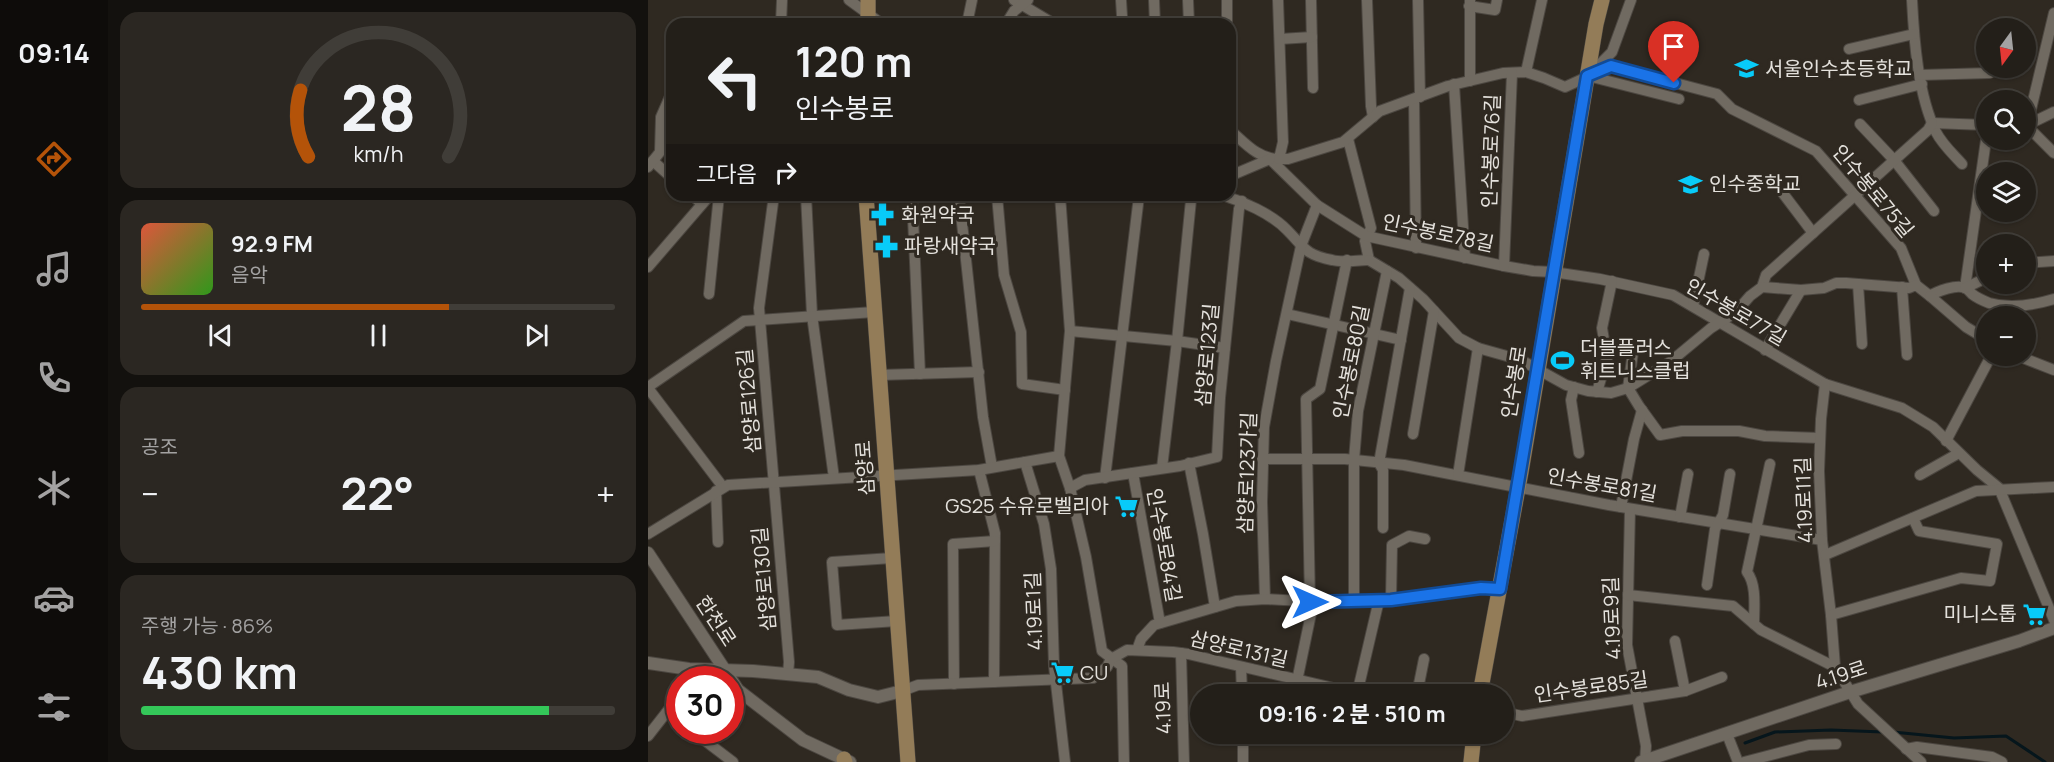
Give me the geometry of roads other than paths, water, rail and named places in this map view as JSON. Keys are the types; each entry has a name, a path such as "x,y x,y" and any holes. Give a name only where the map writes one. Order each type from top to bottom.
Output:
{"main road":[{"name":"인수봉로","path":"1482,684 1602,0"},
{"name":"삼양로","path":"866,201 908,762"},
{"path":"1471,762 1473,744"}],"street":[{"path":"782,0 782,18"},
{"path":"849,0 868,13"},
{"path":"968,18 972,0"},
{"path":"1121,0 1122,16"},
{"path":"1154,0 1155,18"},
{"path":"1188,0 1189,18"},
{"path":"1227,0 1227,18"},
{"path":"1236,174 1275,159 1282,142 1278,0"},
{"path":"1311,0 1313,88"},
{"path":"1367,0 1373,117"},
{"path":"1416,248 1418,0"},
{"path":"1470,81 1470,3 1495,10 1497,0"},
{"path":"1527,72 1542,0"},
{"path":"1587,76 1612,52 1631,0"},
{"path":"1912,0 1914,34 1921,80 1932,123 1942,142 1962,164"},
{"path":"1010,18 1022,2 1045,18"},
{"path":"2035,90 2054,13"},
{"path":"1849,49 1914,34"},
{"path":"1280,39 1312,37"},
{"name":"인수봉로75길","path":"1587,76 1611,66 1717,94 1732,109 1816,151 1900,248 1916,285"},
{"name":"인수봉로76길","path":"1275,159 1288,159 1343,142 1380,111 1454,84 1527,72 1565,87 1587,76"},
{"name":"인수봉로76길","path":"1504,266 1512,73"},
{"path":"1859,100 1921,80 1976,74"},
{"path":"1587,76 1679,99"},
{"name":"인수봉로76길","path":"1454,84 1465,258"},
{"path":"666,106 661,117 660,152 650,164 666,174"},
{"path":"2036,121 2054,112"},
{"path":"1932,123 1976,125"},
{"path":"1236,199 1287,229 1306,251 1334,261 1369,260 1387,271 1410,288 1459,338 1478,348 1521,360 1566,385 1611,393 1628,388 1670,362 1711,328 1736,312 1750,296 1762,287 1766,275 1928,130 1932,123"},
{"path":"1860,124 1894,160 1934,210"},
{"name":"인수봉로78길","path":"1236,135 1260,155 1275,159 1317,205 1366,236 1504,266 1553,272"},
{"path":"2036,136 2054,153"},
{"path":"1348,139 1371,228 1366,236 1369,260"},
{"path":"1965,288 1985,150"},
{"path":"1782,192 1813,233"},
{"path":"699,201 702,204"},
{"path":"648,267 705,201"},
{"path":"709,294 718,201"},
{"path":"760,318 759,308 773,201"},
{"path":"806,201 812,315 834,478"},
{"path":"912,201 920,374"},
{"path":"960,201 983,417 993,468"},
{"path":"997,201 1004,275 1021,332 1022,384 1065,390"},
{"path":"1060,201 1070,331 1059,456 1070,488 1086,557 1102,651 1111,659"},
{"path":"1105,477 1138,201"},
{"name":"삼양로123길","path":"1162,468 1191,201"},
{"name":"삼양로123길","path":"1070,488 1085,480 1217,457 1225,348 1239,209 1242,201"},
{"name":"삼양로123가길","path":"1265,599 1262,459 1264,427 1301,246 1317,205"},
{"path":"1693,306 1704,254"},
{"path":"1297,681 1312,609 1306,399 1320,389 1347,260"},
{"path":"2036,262 2054,261"},
{"name":"인수봉로80길","path":"1354,601 1354,460 1358,411 1387,271"},
{"name":"인수봉로77길","path":"1553,272 1673,295 1825,384 1902,408 1932,427 1999,488"},
{"path":"1598,392 1607,344 1602,328 1612,282"},
{"path":"1762,287 1801,290 1824,288 1836,283 1902,287 1916,285 1976,333"},
{"path":"1930,296 1935,292 1957,287 1965,288 1976,283"},
{"path":"1857,284 1862,344"},
{"path":"1902,287 1907,355"},
{"path":"1383,528 1383,470 1379,463 1410,288"},
{"path":"1965,288 1974,296 1989,303 2034,305 2054,299"},
{"path":"1765,350 1801,290"},
{"path":"1413,434 1434,311"},
{"name":"삼양로126길","path":"648,388 744,321 760,318 874,312"},
{"path":"1287,314 1401,340"},
{"name":"삼양로126길","path":"760,318 774,482"},
{"path":"1070,331 1225,348"},
{"path":"1458,475 1478,348"},
{"path":"1633,352 1628,388 1660,435 1682,431 1739,431 1765,436 1820,438"},
{"path":"2036,363 2054,370"},
{"path":"1946,441 1986,366"},
{"path":"879,375 979,372"},
{"name":"4.19로11길","path":"1825,384 1819,471 1822,540 1835,667 1858,704 1920,762"},
{"path":"1574,387 1571,400 1579,453"},
{"path":"648,388 720,489 718,542"},
{"name":"4.19로9길","path":"1642,410 1634,439 1626,508 1627,645 1646,746 1644,762"},
{"path":"1920,475 1959,453"},
{"path":"648,534 728,485 979,470 1059,456"},
{"name":"인수봉로81길","path":"1262,459 1354,460 1379,463 1458,475 1626,508 1822,540"},
{"name":"4.19로1길","path":"1025,462 1044,524 1051,569 1055,680 1065,762"},
{"name":"인수봉로84길","path":"1189,463 1215,607"},
{"path":"1754,624 1755,603 1751,577 1747,572 1770,464"},
{"path":"979,470 995,533 994,682"},
{"name":"인수봉로84길","path":"1132,473 1160,623"},
{"name":"인수봉로81길","path":"1680,517 1688,474"},
{"path":"1707,585 1715,529 1723,515 1730,474"},
{"name":"삼양로130길","path":"774,482 789,662 788,674"},
{"path":"1825,555 1976,491 1999,488 2054,487"},
{"path":"1999,488 2054,620"},
{"path":"1831,615 1961,578 1989,581 1997,544 1919,531 1913,518"},
{"path":"1391,600 1392,546 1409,536 1425,539"},
{"path":"954,684 953,544 995,541"},
{"name":"한천로","path":"648,553 722,666"},
{"path":"892,558 832,562 837,625 897,621"},
{"name":"인수봉로84길","path":"1137,650 1141,639 1154,625 1236,601 1265,599 1310,602 1391,600 1481,588 1500,589"},
{"path":"1628,596 1733,606 1761,630 1835,667"},
{"path":"1360,684 1379,600"},
{"name":"4.19로","path":"1644,762 1850,692 2019,641 2054,628"},
{"path":"1675,641 1685,691"},
{"name":"삼양로131길","path":"902,691 918,685 1093,678 1107,667 1111,659 1128,650 1180,653 1311,684"},
{"name":"4.19로","path":"1180,653 1184,762"},
{"name":"4.19로","path":"1111,659 1122,666 1124,762"},
{"path":"1419,684 1424,659"},
{"path":"648,663 666,667"},
{"path":"1241,667 1242,684"},
{"path":"744,671 818,677 849,690 878,697 902,691"},
{"name":"인수봉로85길","path":"1514,714 1522,716 1685,691 1722,677"},
{"name":"한천로","path":"744,695 803,740 843,760"},
{"path":"648,736 666,713"},
{"path":"1726,734 1738,762"},
{"path":"710,744 733,762"},
{"path":"1242,744 1243,762"},
{"path":"1744,762 1809,745 1836,744"},
{"path":"1906,749 1917,747 1992,757 2002,762"}],"waterway":[{"path":"1745,743 1775,732 1831,730 1883,732"},
{"path":"1893,732 1954,738 2006,736 2045,762"}],"place":[{"name":"서울인수초등학교","path":"1747,69"},
{"name":"인수중학교","path":"1691,184"},
{"name":"화원약국","path":"883,215"},
{"name":"파랑새약국","path":"886,246"},
{"name":"더블플러스 휘트니스클럽","path":"1562,360"},
{"name":"GS25 수유로벨리아","path":"1127,506"},
{"name":"미니스톱","path":"2035,614"},
{"name":"CU","path":"1062,673"}]}
